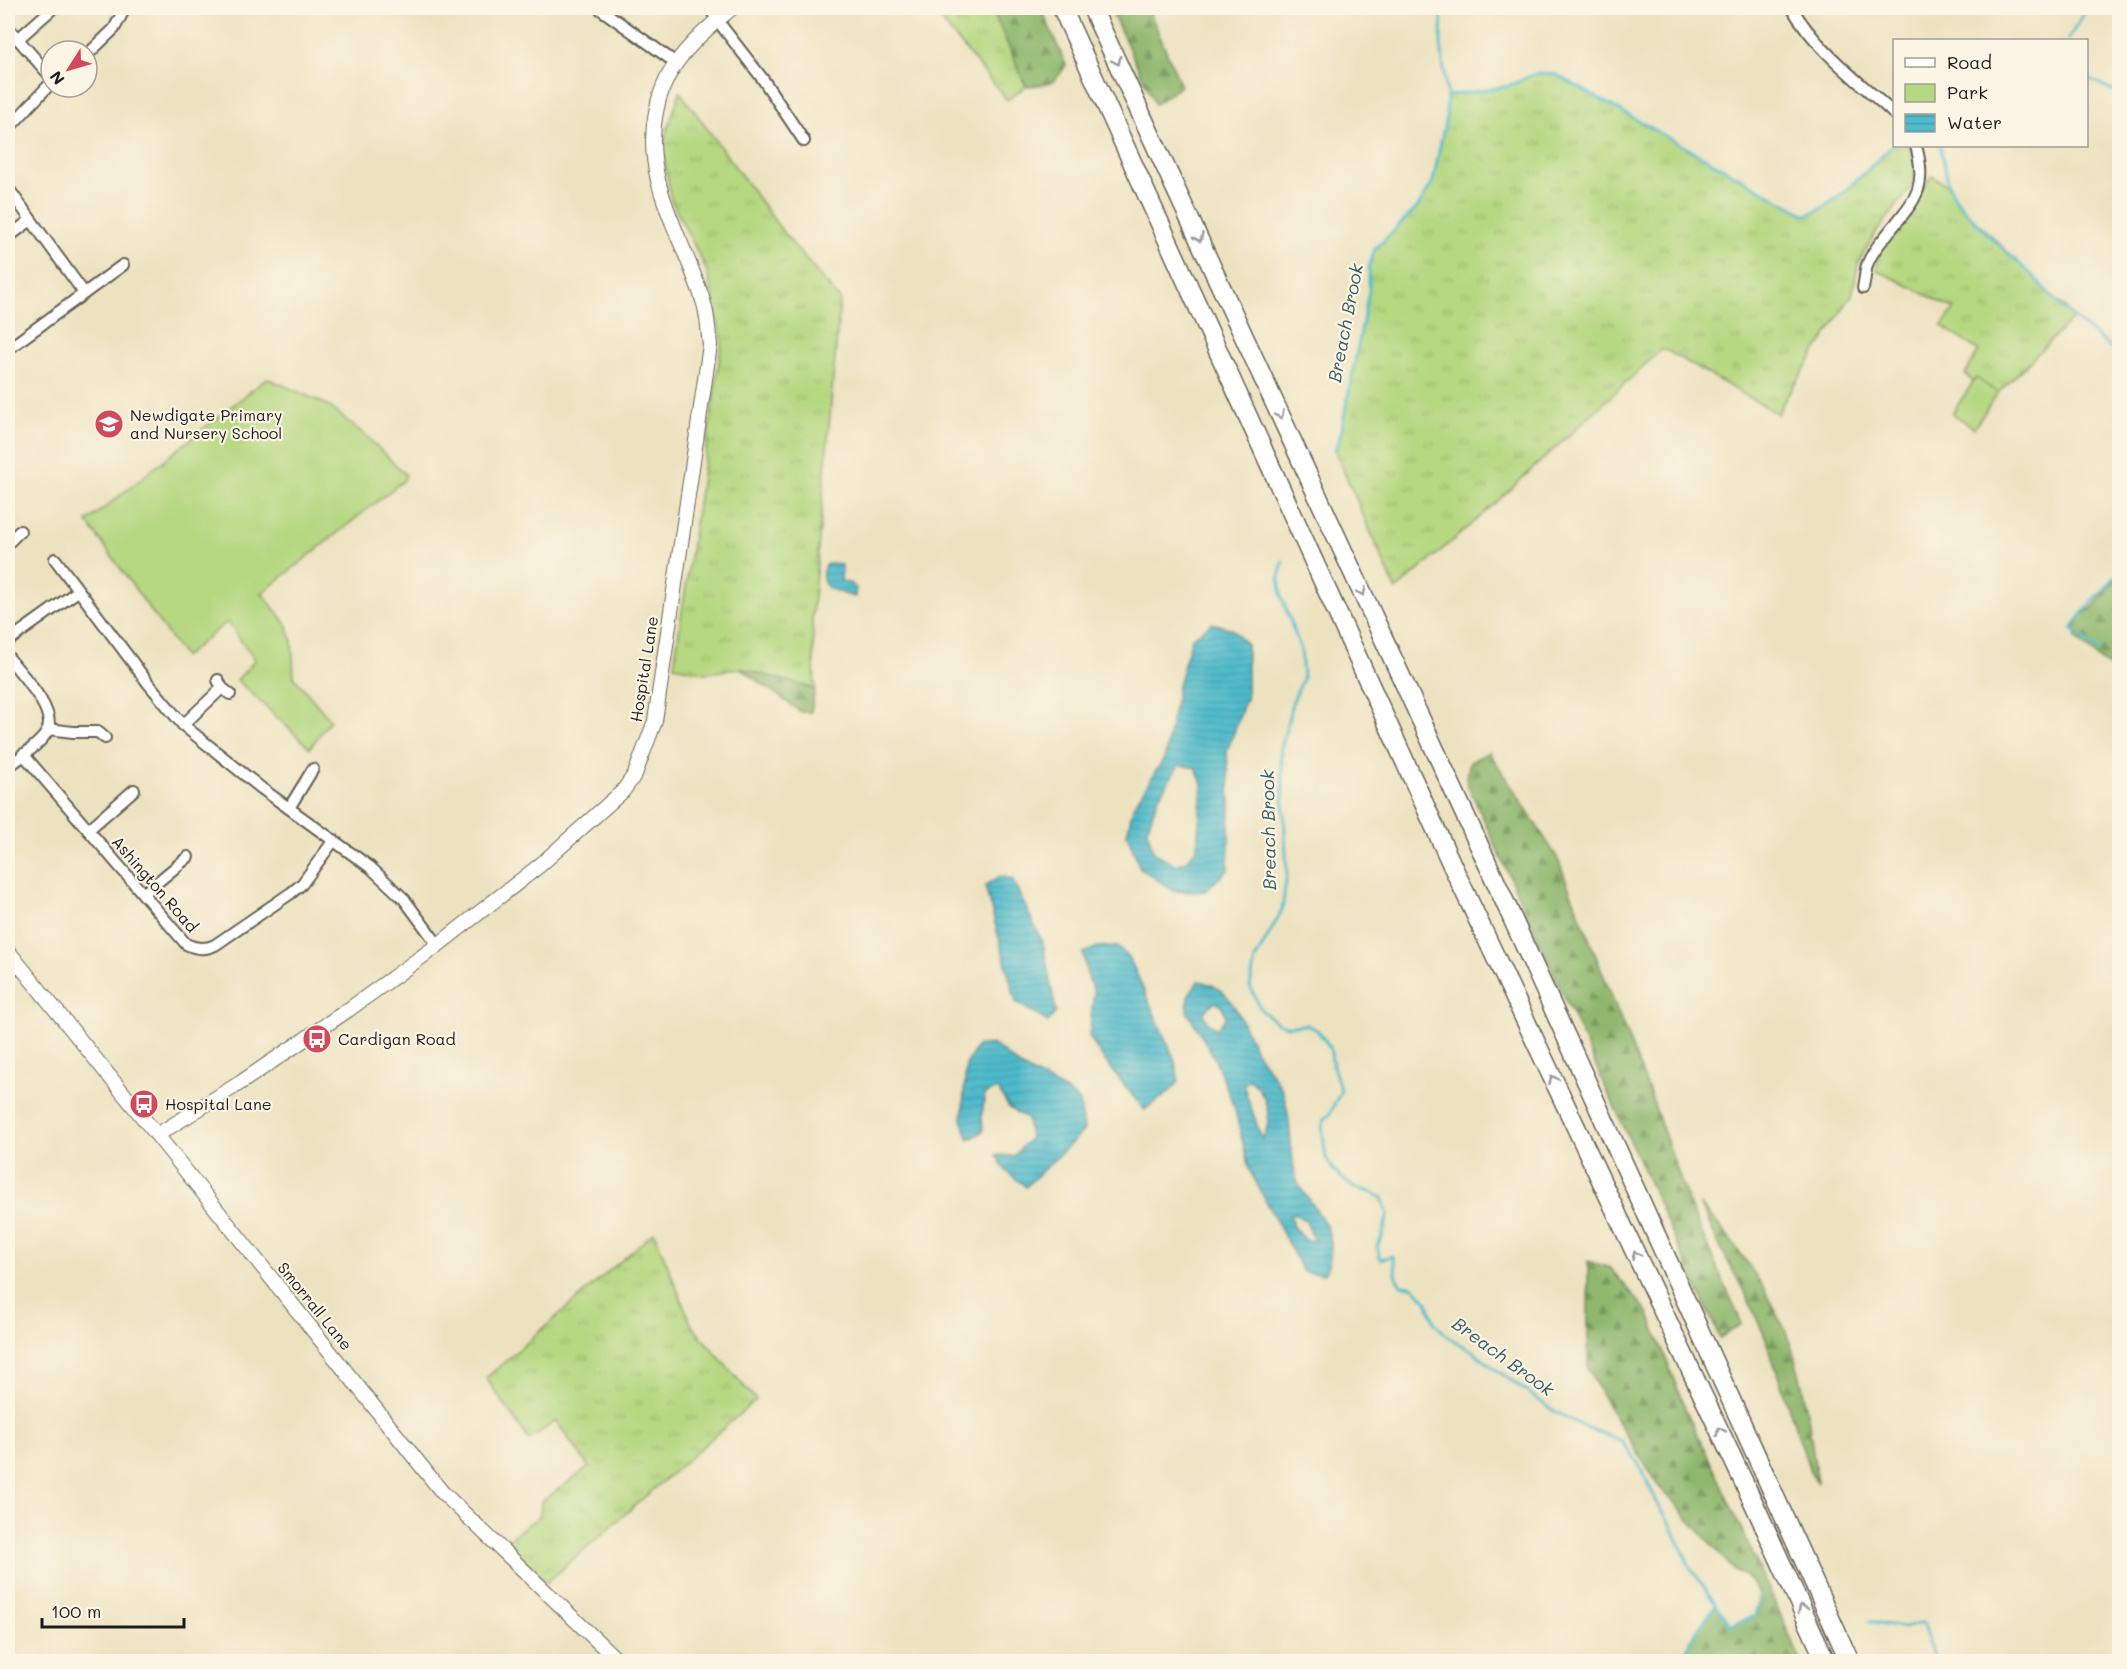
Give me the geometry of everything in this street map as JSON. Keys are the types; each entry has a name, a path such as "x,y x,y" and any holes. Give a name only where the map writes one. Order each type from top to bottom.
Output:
{"highway":[{"path":"1062,8 1452,866 1751,1497 1826,1662"},
{"path":"1092,8 1489,867 1850,1662"}],"street":[{"path":"99,43 114,29 125,8"},
{"path":"599,8 676,63"},
{"path":"710,8 762,78 804,141"},
{"name":"Hospital Lane","path":"158,1135 309,1036 438,945 539,866 623,791 635,774 655,721 710,345 704,305 661,195 652,155 652,137 658,101 676,63 699,36 732,8"},
{"path":"1792,8 1830,57 1893,113"},
{"path":"39,63 15,35 52,9"},
{"path":"8,129 39,96"},
{"path":"1863,288 1867,265 1876,248 1917,193 1922,177 1916,147"},
{"path":"8,188 84,293"},
{"path":"8,237 31,220"},
{"path":"8,349 123,265"},
{"path":"9,540 20,531"},
{"path":"55,559 148,683 183,725 211,749 370,867 404,899 438,945"},
{"path":"8,641 78,591"},
{"path":"8,657 46,707 49,717 48,729 42,738 8,767"},
{"path":"183,725 223,687"},
{"path":"48,729 98,732 105,738"},
{"name":"Ashington Road","path":"23,754 186,944 200,949 210,947 302,884 334,840"},
{"path":"289,808 313,769"},
{"path":"88,830 134,790"},
{"path":"143,894 188,857"},
{"name":"Smorrall Lane","path":"8,951 158,1135 442,1492 619,1662"}],"green space":[{"path":"931,8 992,8 1026,86 1007,100"},
{"path":"992,8 1041,8 1066,65 1058,77 1050,83 1026,86"},
{"path":"1110,8 1148,8 1181,86 1155,104"},
{"path":"1537,73 1555,74 1806,215 1840,195 1893,145 1893,147 1909,147 1915,168 1912,187 1877,231 1859,261 1852,295 1782,404 1778,414 1668,351 1661,350 1499,500 1396,590 1335,451 1341,432 1369,291 1369,267 1375,249 1417,207 1433,181 1446,117 1447,96 1508,86"},
{"path":"680,92 783,232 840,300 812,619 815,689 740,668 707,673 674,666 722,341 707,271 671,200 662,146"},
{"path":"1932,176 1949,186 1960,205 2074,317 1998,393 1976,378 1973,382 1965,374 1979,351 1942,326 1954,309 1877,270 1879,251"},
{"path":"267,378 327,405 365,435 406,475 404,480 262,593 287,625 292,640 294,677 330,720 310,748 237,680 255,660 227,622 184,657 87,522"},
{"path":"1976,378 1998,393 1974,428 1952,413"},
{"path":"2119,575 2119,677 2076,638 2075,629 2080,617 2093,607"},
{"path":"740,668 815,689 811,712 801,712"},
{"path":"1489,752 1557,857 1651,1096 1689,1204 1742,1324 1720,1338 1466,781 1470,762"},
{"path":"1701,1205 1735,1246 1755,1275 1773,1305 1789,1340 1801,1379 1817,1482 1811,1474 1765,1337"},
{"path":"654,1232 692,1326 756,1400 546,1583 504,1542 540,1516 541,1502 589,1467 556,1421 529,1440 486,1378"},
{"path":"1588,1261 1610,1268 1648,1312 1686,1411 1801,1661 1680,1661 1694,1635 1716,1605 1731,1626 1755,1616 1759,1594 1749,1579 1733,1569 1659,1486 1609,1408 1588,1369"}],"water":[{"path":"832,563 842,567 841,581 856,588 855,597 835,591 825,585 823,573 825,565"},
{"path":"1212,623 1232,629 1247,645 1247,696 1227,752 1230,802 1228,870 1205,891 1191,892 1174,891 1140,868 1127,834 1133,807 1165,757 1179,681 1192,638","holes":["1179,765 1196,768 1202,784 1197,848 1188,860 1177,865 1154,853 1147,830 1158,798"]},
{"path":"1000,876 1012,879 1043,943 1056,1012 1048,1022 1016,1002 985,886"},
{"path":"1116,946 1129,957 1174,1058 1179,1081 1167,1094 1144,1110 1102,1057 1089,1036 1094,992 1087,975 1083,953 1098,947"},
{"path":"1198,981 1223,992 1239,1014 1259,1056 1282,1090 1288,1112 1292,1158 1297,1180 1321,1217 1329,1235 1331,1253 1324,1274 1303,1272 1249,1169 1234,1106 1214,1057 1187,1011 1188,996","holes":["1214,1002 1222,1006 1226,1017 1217,1029 1208,1023 1203,1013","1250,1080 1261,1092 1267,1108 1268,1124 1262,1139 1243,1084","1295,1214 1306,1221 1314,1240 1307,1241 1293,1227 1290,1215"]},
{"path":"993,1044 1020,1066 1070,1093 1080,1102 1084,1130 1026,1187 1006,1171 996,1155 1014,1156 1030,1138 1027,1119 1009,1108 998,1089 985,1094 982,1115 983,1131 969,1140 962,1120 966,1065 977,1046"}],"waterway":[{"name":"Breach Brook","path":"1335,451 1341,432 1369,290 1369,267 1375,249 1418,207 1433,181 1446,117 1447,96 1441,43 1442,8"},
{"path":"2069,39 2087,8"},
{"path":"1447,96 1508,86 1537,73 1555,74 1806,215 1840,195 1893,145"},
{"path":"2088,78 2120,94"},
{"path":"1940,147 1949,186 1960,205 1993,240 2031,274 2064,310 2114,350 2120,361"},
{"name":"Breach Brook","path":"1283,561 1279,578 1282,598 1301,650 1303,679 1292,703 1281,750 1287,874 1282,910 1255,960 1250,986 1262,1011 1280,1024 1307,1025 1317,1030 1330,1047 1341,1091 1329,1115 1324,1119 1322,1127 1326,1157 1333,1170 1354,1188 1371,1192 1382,1198 1388,1215 1377,1246 1380,1259 1393,1256 1397,1279 1401,1285 1412,1286 1427,1301 1435,1324 1453,1341 1473,1351 1554,1411 1621,1441 1638,1463 1689,1565 1716,1605 1694,1635 1680,1662"},
{"path":"2098,651 2072,629 2120,570"},
{"path":"2116,669 2120,672"},
{"path":"1716,1605 1731,1626 1755,1616 1760,1595"},
{"path":"1870,1621 1905,1628 1922,1623 1936,1662"}],"place":[{"name":"Newdigate Primary and Nursery School","path":"109,424"},
{"name":"Cardigan Road","path":"317,1039"},
{"name":"Hospital Lane","path":"144,1104"}]}
